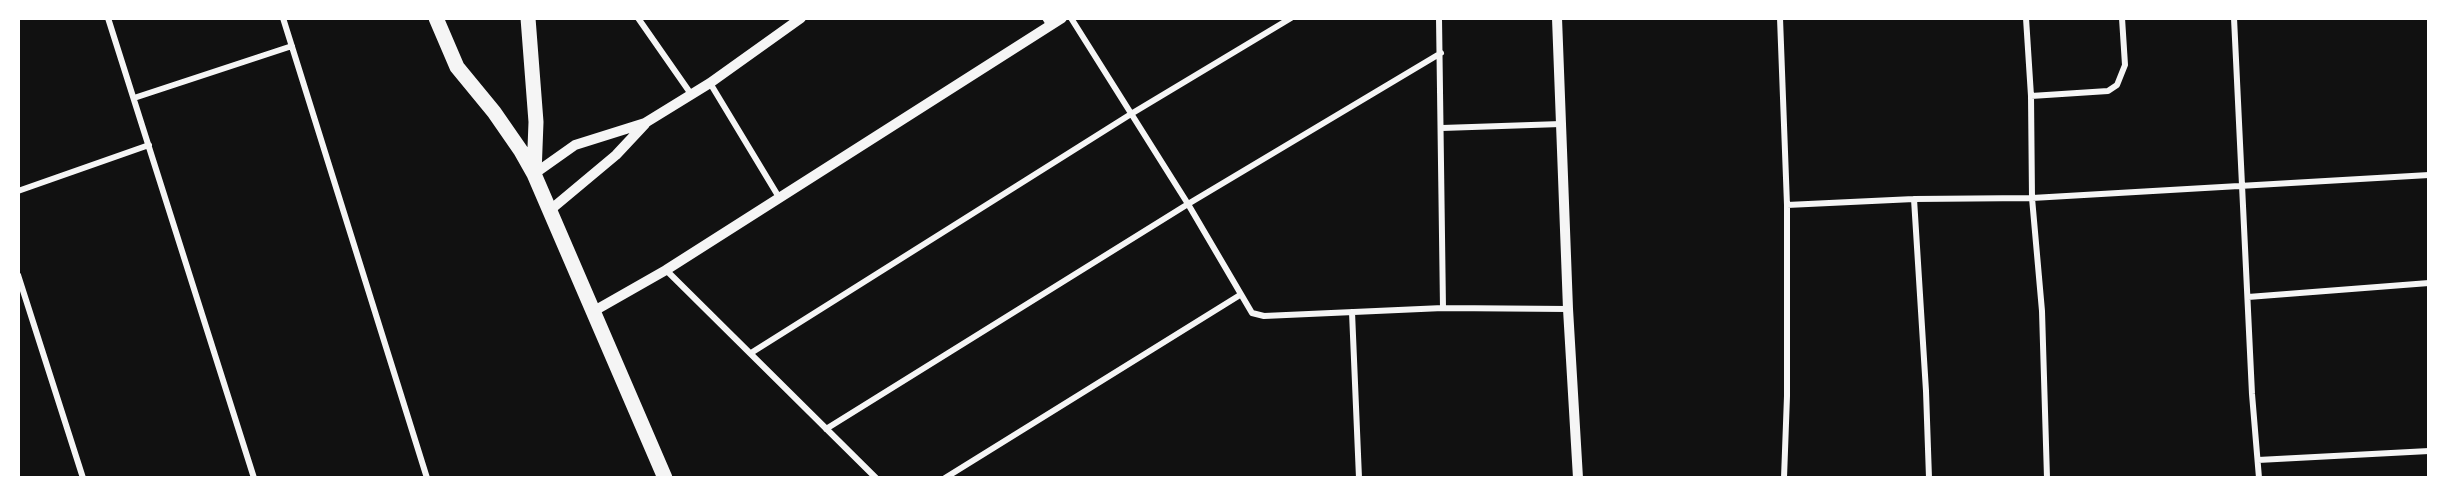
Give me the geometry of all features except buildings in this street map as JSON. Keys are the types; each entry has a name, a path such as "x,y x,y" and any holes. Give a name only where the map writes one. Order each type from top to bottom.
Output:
{"main road":[{"path":"436,18 457,68 494,112 534,174 665,478"},
{"path":"528,18 536,122 534,174"}],"street":[{"path":"108,18 254,478"},
{"path":"283,18 427,478"},
{"path":"638,18 691,94"},
{"path":"534,174 575,144 645,123 710,82 801,18"},
{"path":"594,311 666,270 780,199 1048,22 1062,18"},
{"path":"1071,18 1188,204 1252,313 1264,316 1443,308 1568,309"},
{"path":"752,353 1131,114 1291,18"},
{"path":"1439,18 1443,308"},
{"path":"1557,18 1568,309 1578,478"},
{"path":"1780,18 1787,205 1787,384 1784,478"},
{"path":"2025,18 2031,96 2032,198 2042,310 2047,478"},
{"path":"2031,96 2108,91 2117,85 2126,65 2122,18"},
{"path":"2234,18 2252,394 2259,478"},
{"path":"134,98 292,46"},
{"path":"826,429 1188,204 1441,53"},
{"path":"710,82 780,199"},
{"path":"549,211 616,155 645,123"},
{"path":"1442,128 1562,124"},
{"path":"18,190 148,145"},
{"path":"1787,205 1914,199 2032,198 2429,175"},
{"path":"1914,199 1929,478"},
{"path":"666,270 876,478"},
{"path":"18,275 83,478"},
{"path":"2248,297 2429,283"},
{"path":"945,478 1240,296"},
{"path":"1352,312 1359,478"},
{"path":"2258,460 2429,452"}]}
